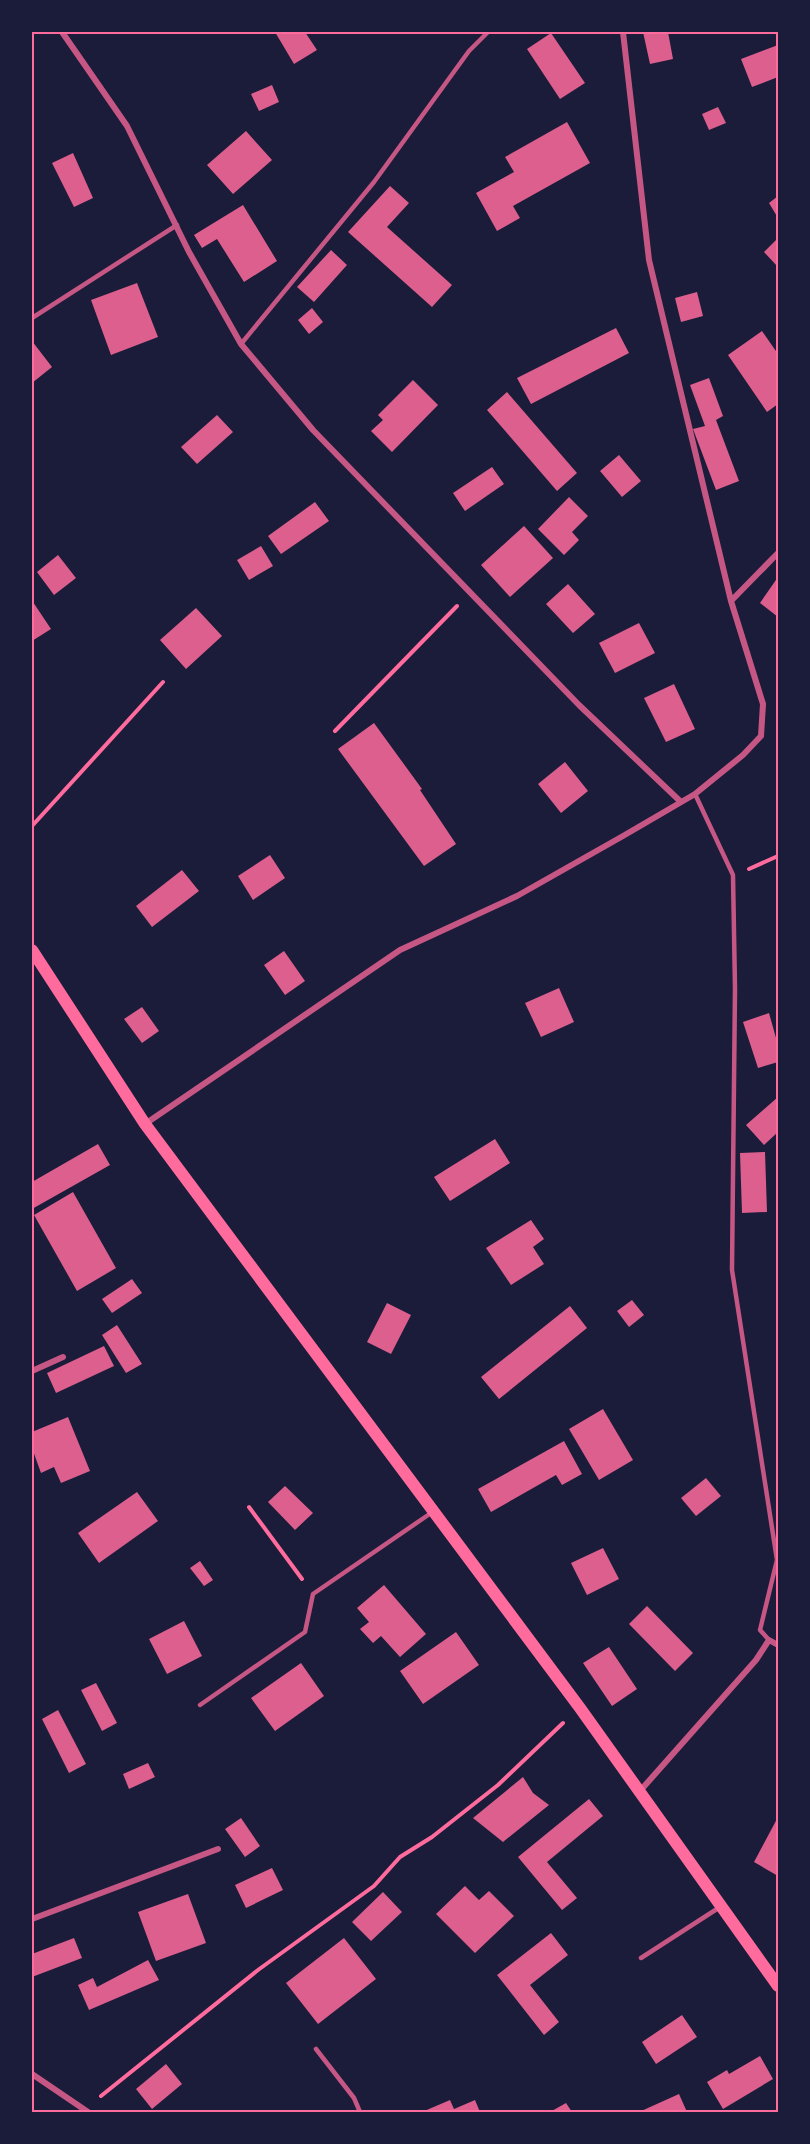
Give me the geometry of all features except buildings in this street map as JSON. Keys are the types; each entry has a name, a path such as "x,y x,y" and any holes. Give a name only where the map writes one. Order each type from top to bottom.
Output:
{"main road":[{"path":"32,950 145,1124 580,1708 778,1986"}],"street":[{"path":"62,32 128,126 177,225 241,344 313,430 579,705 681,802"},
{"path":"145,1124 400,950 517,896 695,794 743,755 761,736 763,704 730,601 649,260 638,143 623,32"},
{"path":"730,601 778,553"},
{"path":"32,1371 63,1357"},
{"path":"640,1791 756,1660 769,1640 778,1645"},
{"path":"32,1919 218,1849"},
{"path":"32,2074 86,2111"}],"lane":[{"path":"241,344 374,182 469,51 488,32"},
{"path":"32,318 177,225"},
{"path":"695,794 733,875 735,989 732,1270 777,1560 760,1630 769,1640"},
{"path":"200,1705 305,1632 313,1594 434,1511"},
{"path":"641,1958 722,1905"},
{"path":"316,2049 354,2098 360,2112"}],"path":[{"path":"334,731 470,593"},
{"path":"32,826 163,682"},
{"path":"733,875 778,856"},
{"path":"249,1507 313,1594"},
{"path":"86,2111 289,1947 374,1886 400,1857 432,1837 498,1785 580,1708"}]}
